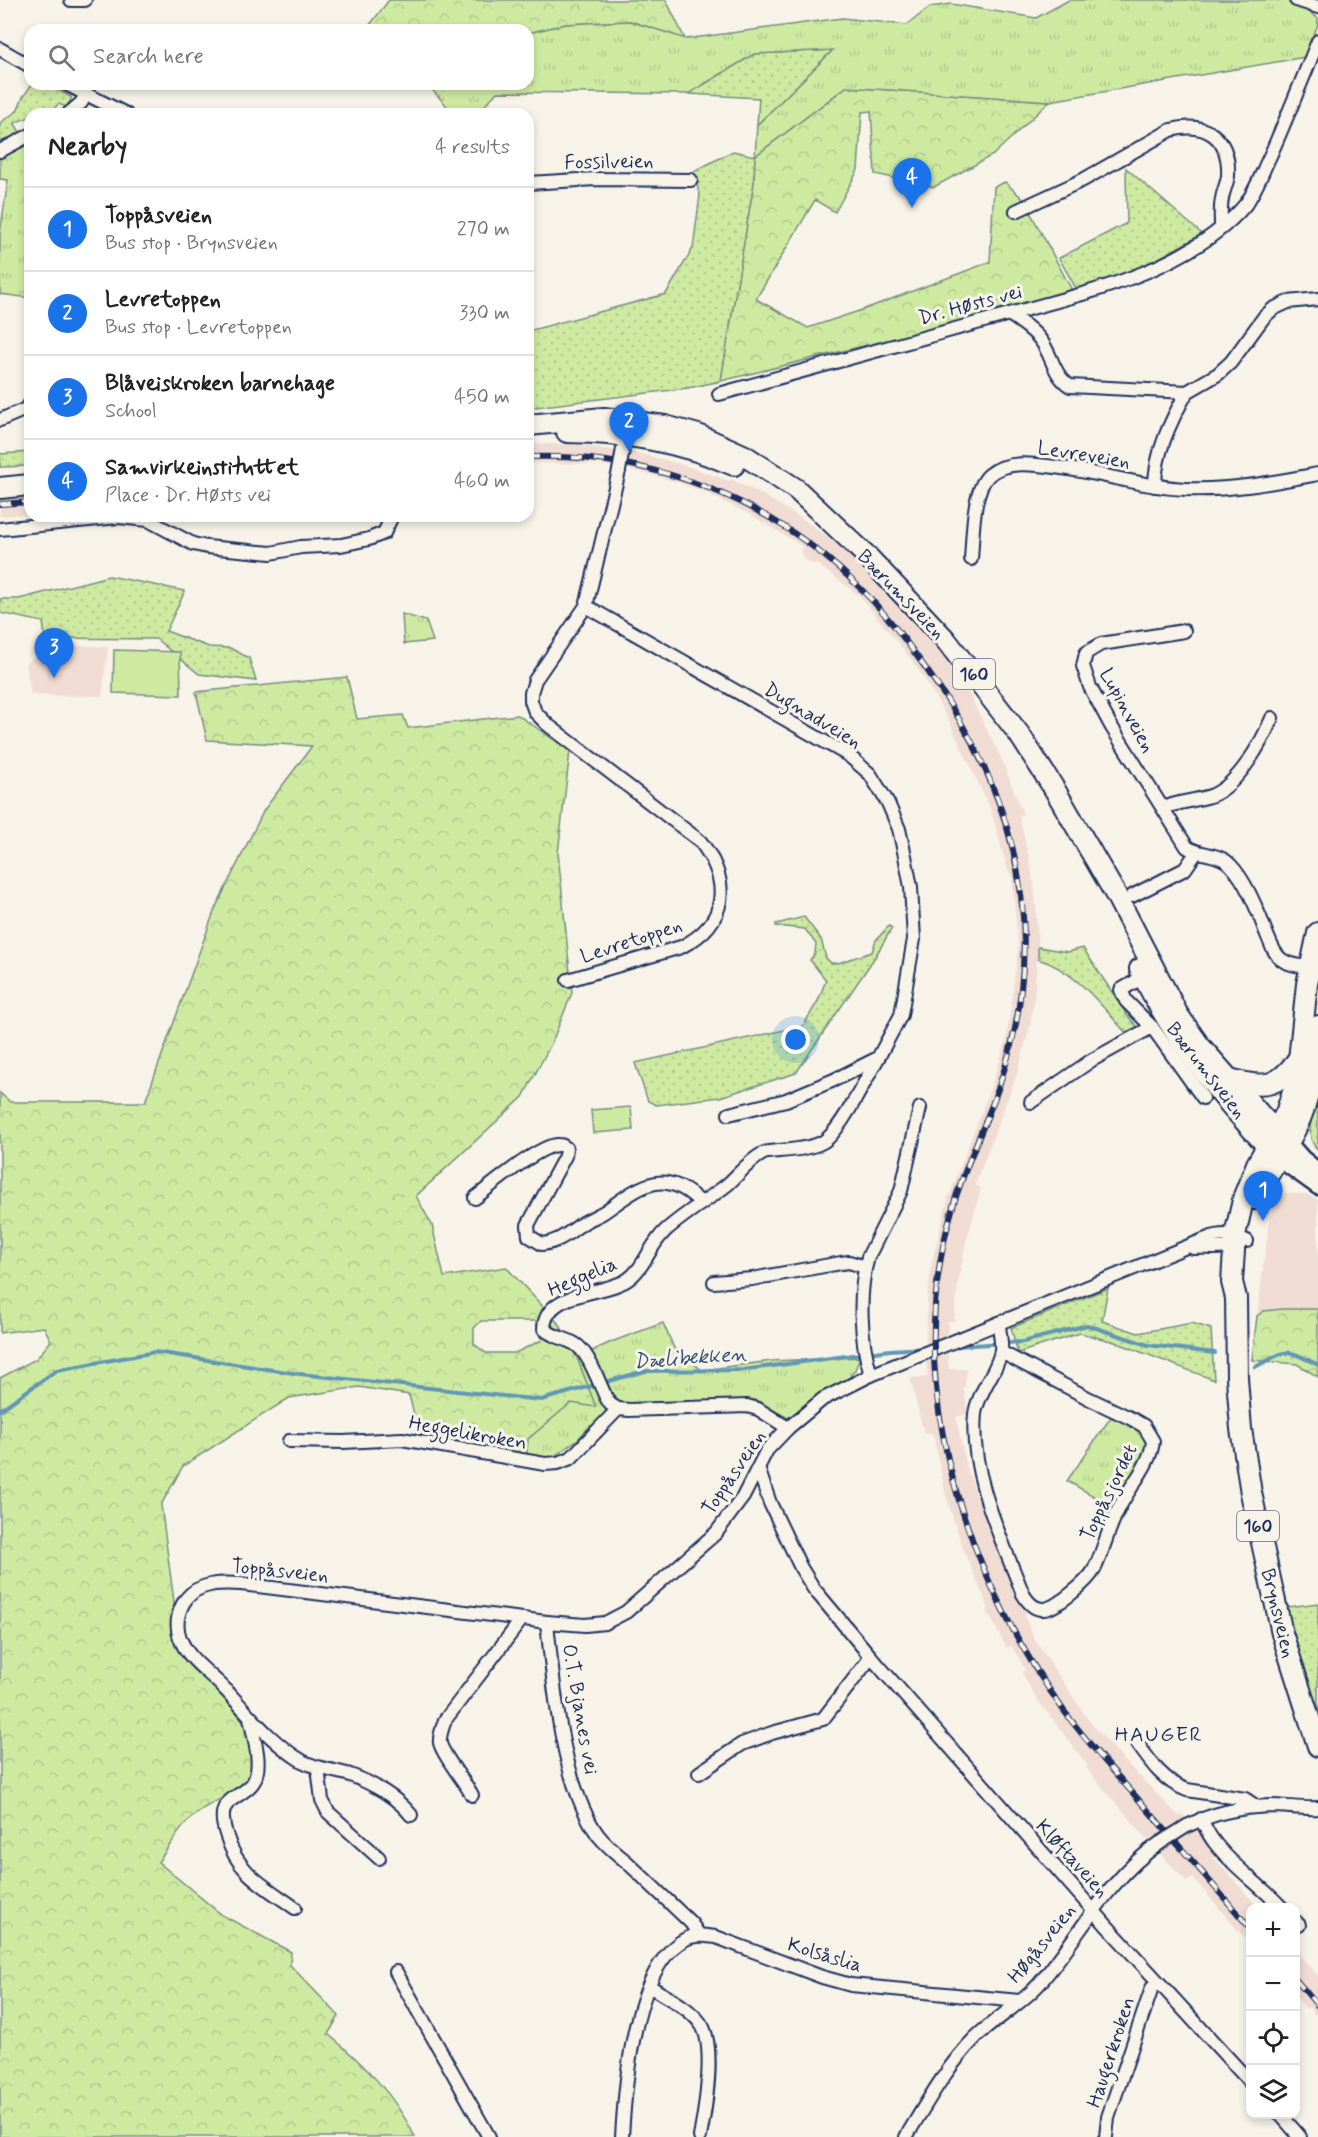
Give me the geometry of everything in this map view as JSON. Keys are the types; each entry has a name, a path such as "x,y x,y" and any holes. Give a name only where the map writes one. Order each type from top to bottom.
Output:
{"main road":[{"name":"Bærumsveien","path":"534,424 604,418 623,434"},
{"name":"Bærumsveien","path":"534,433 623,434 680,429 725,446 781,479 796,489 843,533 894,583 969,667 1038,763 1100,870 1120,926 1149,973 1199,1045 1230,1079 1278,1144 1318,1172"},
{"path":"0,488 24,486"},
{"name":"Brynsveien","path":"1318,933 1297,1079 1270,1170 1260,1189 1249,1224 1238,1241 1241,1284 1236,1298 1237,1378 1241,1430 1251,1493 1282,1633 1318,1746"},
{"name":"Bærumsveien","path":"1149,973 1160,1009 1221,1094 1278,1144 1318,1186"},
{"name":"Brynsveien","path":"1278,1144 1296,1127 1308,1097 1315,1063 1318,1026"},
{"path":"1230,1079 1254,1085 1274,1083 1291,1071 1299,1058"}],"street":[{"path":"71,0 85,0"},
{"path":"1296,0 1318,7"},
{"name":"Dr. Høsts vei","path":"718,394 1134,278 1185,252 1221,227 1245,204 1259,180 1318,41"},
{"path":"0,49 24,63"},
{"path":"78,90 114,108"},
{"path":"75,108 86,94"},
{"path":"1016,211 1083,180 1171,130 1197,127 1216,137 1226,158 1228,176 1222,201 1221,227"},
{"path":"0,151 24,138"},
{"name":"Fossilveien","path":"534,183 596,179 691,180"},
{"path":"1009,314 1034,332 1042,342 1063,382 1070,386 1187,392 1218,374 1231,362 1264,316 1273,309 1288,302 1318,299"},
{"name":"Levreveien","path":"1155,486 1157,468 1166,436 1187,392"},
{"path":"0,420 24,410"},
{"name":"Levretoppen","path":"568,980 681,947 696,939 708,927 721,901 718,872 712,856 700,841 673,818 548,725 535,712 531,701 536,680 586,606 619,471 623,434"},
{"name":"Levreveien","path":"971,559 979,490 987,477 999,468 1038,465 1085,471 1155,486 1185,489 1228,487 1318,474"},
{"path":"0,530 73,522"},
{"path":"152,522 193,544 271,553 302,547 341,545 369,539 384,533 389,522"},
{"name":"Dugnadveien","path":"586,606 848,755 870,774 888,804 899,829 911,887 914,939 901,1016 878,1058"},
{"name":"Lupinveien","path":"1184,631 1101,644 1086,653 1083,666 1090,687 1111,726 1187,847 1196,853"},
{"path":"1163,808 1178,802 1210,796 1225,789 1235,779 1264,736 1272,718"},
{"path":"1132,896 1185,869 1196,853 1226,861 1237,873 1257,909 1269,940 1280,959 1314,968"},
{"name":"Bærumsveien","path":"1149,973 1121,990 1126,1001 1152,1027 1203,1098"},
{"name":"Bærumsveien","path":"1031,1102 1092,1060 1152,1027"},
{"path":"729,1114 786,1100 878,1058"},
{"name":"Heggelia","path":"614,1406 584,1352 572,1342 560,1339 544,1329 544,1320 548,1312 558,1304 581,1295 614,1287 629,1279 639,1269 654,1243 666,1230 765,1152 815,1144 830,1137 878,1058"},
{"path":"871,1375 863,1340 862,1292 865,1267 901,1191 920,1108"},
{"path":"476,1198 509,1172 546,1148 556,1145 566,1148 565,1156 528,1225 529,1236 542,1244 560,1239 632,1191 646,1185 658,1183 678,1185 690,1192 701,1203"},
{"name":"Toppåsveien","path":"411,1815 393,1797 376,1787 352,1776 318,1768 302,1760 277,1743 250,1718 190,1655 180,1638 177,1627 180,1610 189,1596 208,1585 241,1584 547,1622 585,1625 605,1623 626,1612 716,1533 743,1497 767,1450 788,1428 823,1400 871,1375 1182,1248 1217,1235 1238,1241"},
{"path":"714,1282 752,1279 849,1262 865,1267"},
{"name":"Toppåsjordet","path":"999,1323 1001,1352 978,1402 975,1431 978,1457 988,1499 1023,1594 1031,1605 1043,1609 1055,1605 1092,1572 1126,1493 1150,1455 1153,1441 1144,1426 1001,1352"},
{"path":"614,1406 657,1410 747,1406 758,1409 788,1428"},
{"name":"Heggelikroken","path":"289,1441 343,1442 402,1439 525,1461 552,1463 571,1458 614,1406"},
{"name":"Kløftaveien","path":"758,1468 770,1503 810,1582 871,1657 1093,1910 1246,2077"},
{"path":"472,1796 444,1752 440,1743 441,1733 446,1720 522,1618"},
{"name":"O.T. Bjanes vei","path":"547,1622 565,1749 572,1781 586,1813 598,1835 691,1923 699,1935"},
{"path":"699,1773 742,1744 823,1719 871,1657"},
{"path":"250,1718 257,1770 253,1782 244,1792 227,1803 224,1810 225,1830 238,1863 254,1878 296,1908"},
{"name":"Høgåsveien","path":"1137,1743 1155,1767 1179,1787 1245,1799 1257,1807"},
{"path":"318,1768 322,1800 328,1812 379,1858"},
{"name":"Høgåsveien","path":"906,2137 943,2075 960,2054 1043,1978 1093,1910 1132,1867 1160,1843 1201,1819 1227,1811 1257,1807 1318,1808"},
{"path":"1201,1819 1215,1843 1230,1860 1267,1891 1278,1903"},
{"path":"622,2137 631,2053 649,1986 659,1963 667,1953 689,1938 699,1935"},
{"name":"Kolsåslia","path":"699,1935 730,1942 822,1977 851,1985 1019,2001"},
{"path":"396,1972 489,2137"},
{"name":"Haugerkroken","path":"1106,2137 1111,2108 1152,1988 1158,1982"},
{"path":"649,1986 687,2011 699,2021 705,2030 708,2041 708,2061 700,2137"},
{"path":"1284,2119 1300,2137"}],"shaded area":[{"path":"534,444 568,444 641,454 684,465 730,481 731,479 806,521 848,553 902,608 969,686 967,690 1002,760 1023,814 1019,816 1035,894 1038,947 1034,999 1030,1027 1017,1074 975,1185 981,1188 965,1246 954,1321 948,1321 947,1336 926,1344 927,1302 932,1261 948,1199 1006,1042 1018,945 1012,876 1008,871 991,810 949,721 932,691 911,659 859,595 817,564 812,564 802,557 802,546 751,515 702,491 677,482 637,471 598,464 534,463"},
{"path":"24,495 24,514 0,516 0,497"},
{"path":"75,645 108,647 102,696 31,695 26,663 49,647"},
{"path":"1284,1193 1306,1194 1318,1200 1318,1309 1264,1311 1257,1316 1270,1216"},
{"path":"948,1353 949,1369 967,1369 964,1390 968,1414 956,1418 966,1465 989,1532 1026,1614 1025,1618 1035,1640 1090,1722 1179,1816 1183,1815 1218,1855 1214,1858 1254,1903 1246,1903 1246,1939 1193,1878 1187,1882 1086,1768 1088,1766 1037,1699 1022,1673 1025,1669 1011,1645 1007,1648 1001,1638 964,1552 946,1496 933,1434 924,1433 910,1378 928,1377 926,1362"},
{"path":"1300,1956 1318,1976 1318,2017 1309,2007 1306,2009 1300,2001"}],"green space":[{"path":"389,0 666,0 685,39 630,21 566,24 534,32 534,24 371,24"},
{"path":"1069,0 1290,0 1318,18 1318,24 1305,57 1050,101 846,87 755,156 757,125 833,50 754,54 688,94 497,92 482,108 447,108 432,90 534,90 534,32 566,24 630,21 686,39 842,18 907,25 930,7 951,4 1036,18"},
{"path":"833,50 757,125 759,98 688,94 754,54"},
{"path":"846,87 1050,101 993,155 934,187 875,174 871,111 862,112 858,170 835,212 815,200 756,299 808,328 990,262 994,187 1005,182 1023,199 1073,292 721,381 754,183 755,156"},
{"path":"28,90 58,90 71,97 71,100 66,107 59,104 54,108 24,108 24,119 15,124 21,134 0,146 0,123 17,111"},
{"path":"24,142 24,297 0,294 0,234 8,180 0,179 0,156"},
{"path":"733,151 755,156 754,183 721,381 688,388 534,407 534,329 666,294 693,248 700,195 693,172"},
{"path":"1126,168 1202,234 1139,269 1077,290 1059,258 1127,223"},
{"path":"24,452 24,466 0,467 0,454"},
{"path":"109,576 185,591 166,631 209,647 230,648 249,658 256,681 199,674 156,639 45,638 43,622 0,613 0,599 19,599"},
{"path":"402,614 426,621 433,641 404,644"},
{"path":"114,650 180,652 181,695 113,693"},
{"path":"347,677 357,719 403,715 408,728 518,715 570,751 558,853 572,993 552,1042 523,1097 416,1196 432,1225 444,1277 506,1267 560,1325 578,1360 597,1408 526,1461 420,1438 409,1395 359,1387 289,1398 183,1466 161,1505 175,1609 174,1640 186,1660 236,1711 246,1727 252,1753 251,1779 189,1820 158,1862 222,1915 291,1952 290,1965 339,2016 328,2034 354,2056 388,2094 415,2137 0,2137 0,1378 36,1359 51,1341 44,1327 0,1333 0,1093 10,1102 145,1102 215,909 264,810 312,746 207,740 196,692","holes":["481,1321 536,1321 542,1340 515,1353 486,1353 474,1344 474,1328"]},
{"path":"804,917 821,939 826,958 831,963 838,963 872,952 876,940 889,926 892,928 875,957 796,1073 720,1097 656,1105 648,1101 635,1063 803,1026 818,1001 826,980 810,960 815,953 816,944 805,929 776,926 776,924"},
{"path":"1038,947 1068,952 1083,948 1127,1015 1140,1030 1128,1035 1076,980 1052,964 1038,959"},
{"path":"1318,1094 1318,1150 1311,1138 1310,1123"},
{"path":"631,1107 633,1130 593,1133 591,1110"},
{"path":"1108,1288 1102,1321 1138,1333 1192,1323 1211,1329 1214,1380 1115,1342 1080,1333 1018,1353 1011,1328"},
{"path":"1318,1309 1318,1377 1297,1364 1252,1360 1257,1316 1264,1311"},
{"path":"663,1323 674,1348 702,1370 772,1361 860,1357 849,1378 788,1418 755,1400 607,1410 597,1425 590,1426 578,1439 549,1460 526,1461 528,1439 571,1403 596,1407 578,1360 608,1343"},
{"path":"1113,1414 1147,1434 1147,1450 1113,1507 1067,1481"},
{"path":"1267,1529 1288,1607 1318,1603 1318,1725 1300,1668"}],"waterway":[{"name":"Dælibekken","path":"956,1346 1023,1342 1087,1325 1148,1345 1215,1353"},
{"name":"Dælibekken","path":"0,1410 57,1370 155,1352 300,1374 541,1400 645,1371 743,1370 890,1350 925,1348"},
{"name":"Dælibekken","path":"1255,1367 1286,1353 1298,1355 1318,1365"}],"railway":[{"path":"534,457 575,458 622,463 667,474 711,489 753,509 793,533 830,561 882,612 929,673 974,746 992,784 1006,823 1016,863 1022,904 1024,946 1020,1002 1009,1052 998,1089 954,1203 940,1260 934,1318 935,1377 938,1406 951,1471 973,1543 987,1577 1021,1645 1041,1677 1092,1746 1246,1923"},
{"path":"0,504 24,502"},
{"path":"1300,1985 1318,2006"}],"place":[{"name":"Samvirkeinstituttet","path":"912,208"},
{"name":"Levretoppen","path":"629,452"},
{"name":"Blåveiskroken barnehage","path":"54,678"},
{"name":"Toppåsveien","path":"1263,1221"}],"district":[{"name":"HAUGER","path":"1159,1734"}]}
